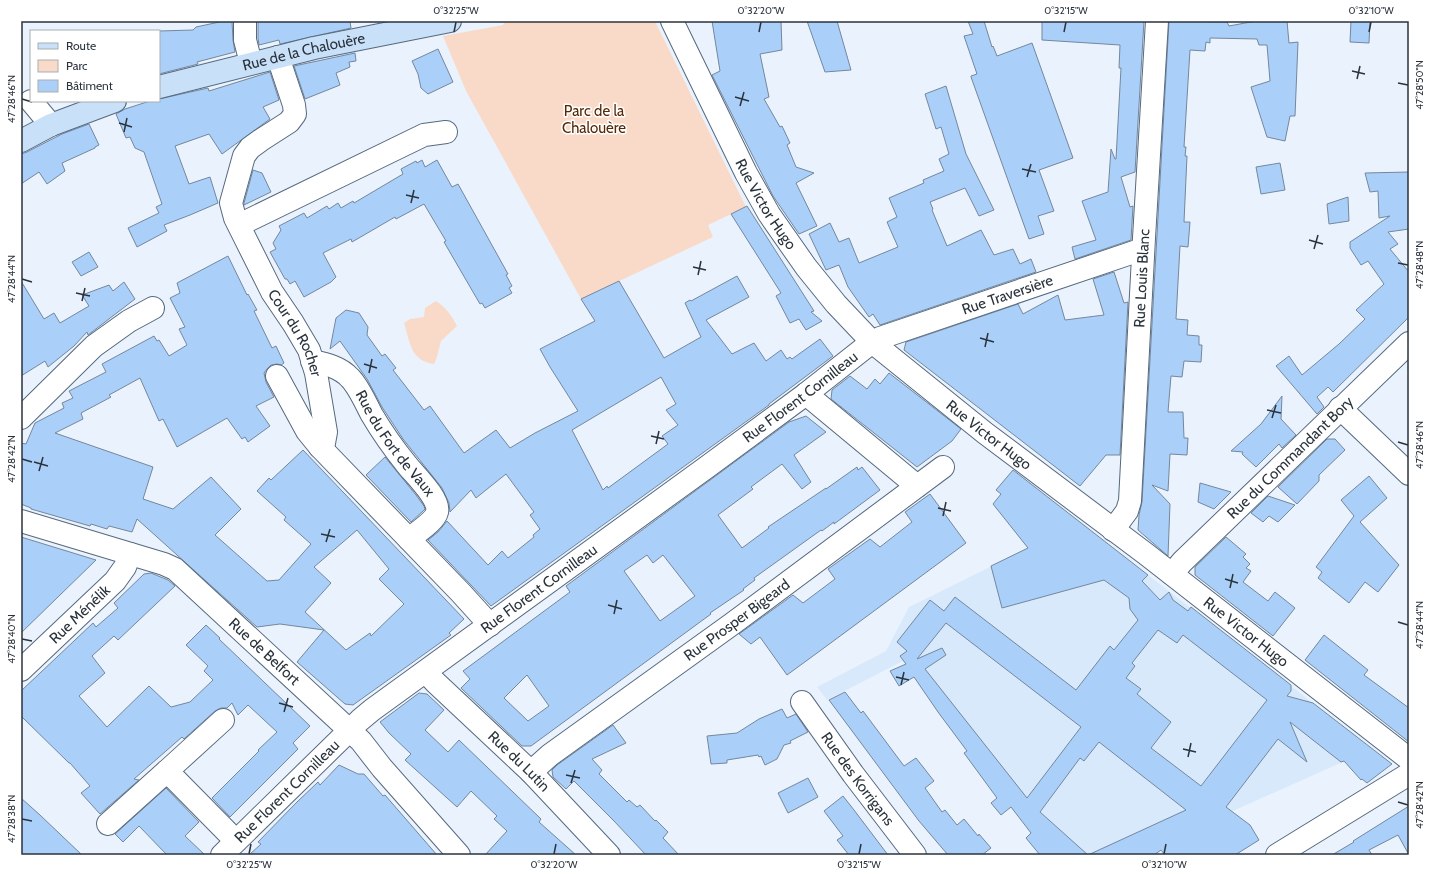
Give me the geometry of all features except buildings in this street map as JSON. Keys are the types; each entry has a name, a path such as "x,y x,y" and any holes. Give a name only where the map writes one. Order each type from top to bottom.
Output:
{"street":[{"path":"245,21 245,40 251,63"},
{"name":"Rue de la Chalouère","path":"160,87 278,56 450,21"},
{"name":"Rue Victor Hugo","path":"672,21 746,173 769,214 806,267 836,304 872,342 985,434 1172,574 1409,759"},
{"name":"Rue Louis Blanc","path":"1113,530 1127,511 1130,501 1157,21"},
{"name":"Cour du Rocher","path":"278,56 294,105 295,114 289,122 260,140 250,148 244,156 231,203 232,212 272,292 309,350 320,393 326,432 324,443 320,447"},
{"path":"21,88 30,100"},
{"path":"32,102 51,125"},
{"path":"21,141 51,125 111,102"},
{"path":"238,225 424,135 446,132"},
{"name":"Rue Traversière","path":"872,342 1143,249"},
{"path":"21,418 94,346 129,321 153,308"},
{"name":"Rue Florent Cornilleau","path":"229,848 349,730 372,710 806,394 872,342"},
{"name":"Rue du Commandant Bory","path":"1172,574 1182,562 1340,408 1409,343"},
{"name":"Rue du Fort de Vaux","path":"312,361 333,366 343,371 351,378 382,431 397,453 431,494 437,505 438,512 434,518 409,539"},
{"path":"277,376 307,431 320,447 490,625"},
{"path":"806,394 917,486"},
{"path":"1340,408 1409,474"},
{"name":"Rue Prosper Bigeard","path":"531,772 550,756 732,624 943,467"},
{"name":"Rue de Belfort","path":"21,521 168,565 175,569 361,741 382,768 459,855"},
{"name":"Rue Ménélik","path":"21,670 115,581 125,567 130,554"},
{"name":"Rue du Lutin","path":"426,672 531,772 609,855"},
{"name":"Rue des Korrigans","path":"802,702 852,774 915,855"},
{"path":"108,824 223,720"},
{"path":"167,771 229,848"},
{"path":"1277,855 1409,774"}],"shaded area":[{"path":"1089,529 1372,749 1134,855 1049,855 903,661 827,700 817,687 886,651 909,607 1034,545 1062,563"}],"green space":[{"name":"Parc de la Chalouère","path":"513,21 655,21 746,207 708,225 713,237 581,299 466,91 443,36 503,25 504,23"},
{"path":"436,301 443,306 453,318 457,326 441,341 434,364 420,359 412,349 404,323 410,319 424,317 425,308"}]}
